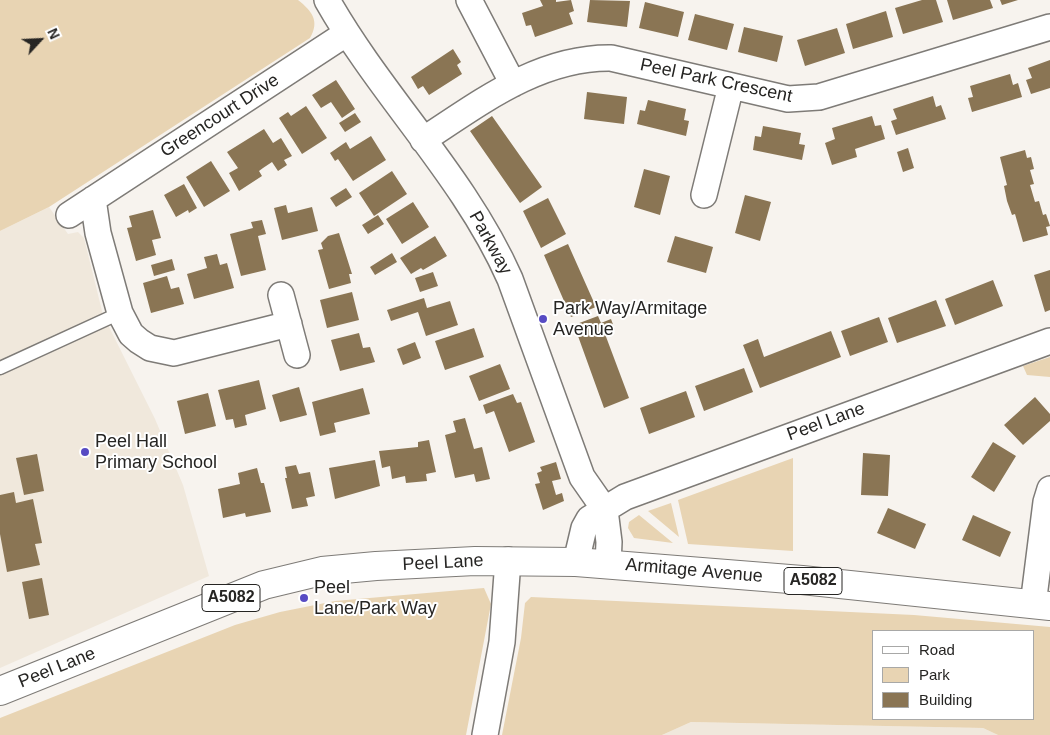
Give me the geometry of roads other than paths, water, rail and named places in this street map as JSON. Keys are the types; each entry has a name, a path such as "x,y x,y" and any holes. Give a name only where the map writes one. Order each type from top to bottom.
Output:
{"main road":[{"name":"Peel Lane","path":"0,690 224,600 292,577 376,566 508,560 576,562"},
{"name":"Armitage Avenue","path":"576,562 802,580 1041,606"}],"street":[{"name":"Parkway","path":"327,0 347,33 477,216 497,250 510,279 582,477 605,510"},
{"path":"469,0 513,84"},
{"name":"Peel Park Crescent","path":"422,140 490,96 513,84 543,70 588,58 610,58 788,99 819,97 1050,27"},
{"name":"Greencourt Drive","path":"69,215 347,33"},
{"path":"704,195 730,86"},
{"path":"93,199 98,233 120,313 131,334 139,341 150,348 174,353 289,324"},
{"path":"281,295 297,355"},
{"name":"Peel Lane","path":"576,562 584,528 589,519 638,491 1050,341"},
{"path":"1041,606 1046,502 1050,489"},
{"path":"605,510 609,542 608,565"},
{"path":"485,735 502,642 508,560"}],"lane":[{"path":"0,368 120,313"}],"place":[{"name":"Park Way/Armitage Avenue","path":"543,319"},
{"name":"Peel Hall Primary School","path":"85,452"},
{"name":"Peel Lane/Park Way","path":"304,598"}]}
